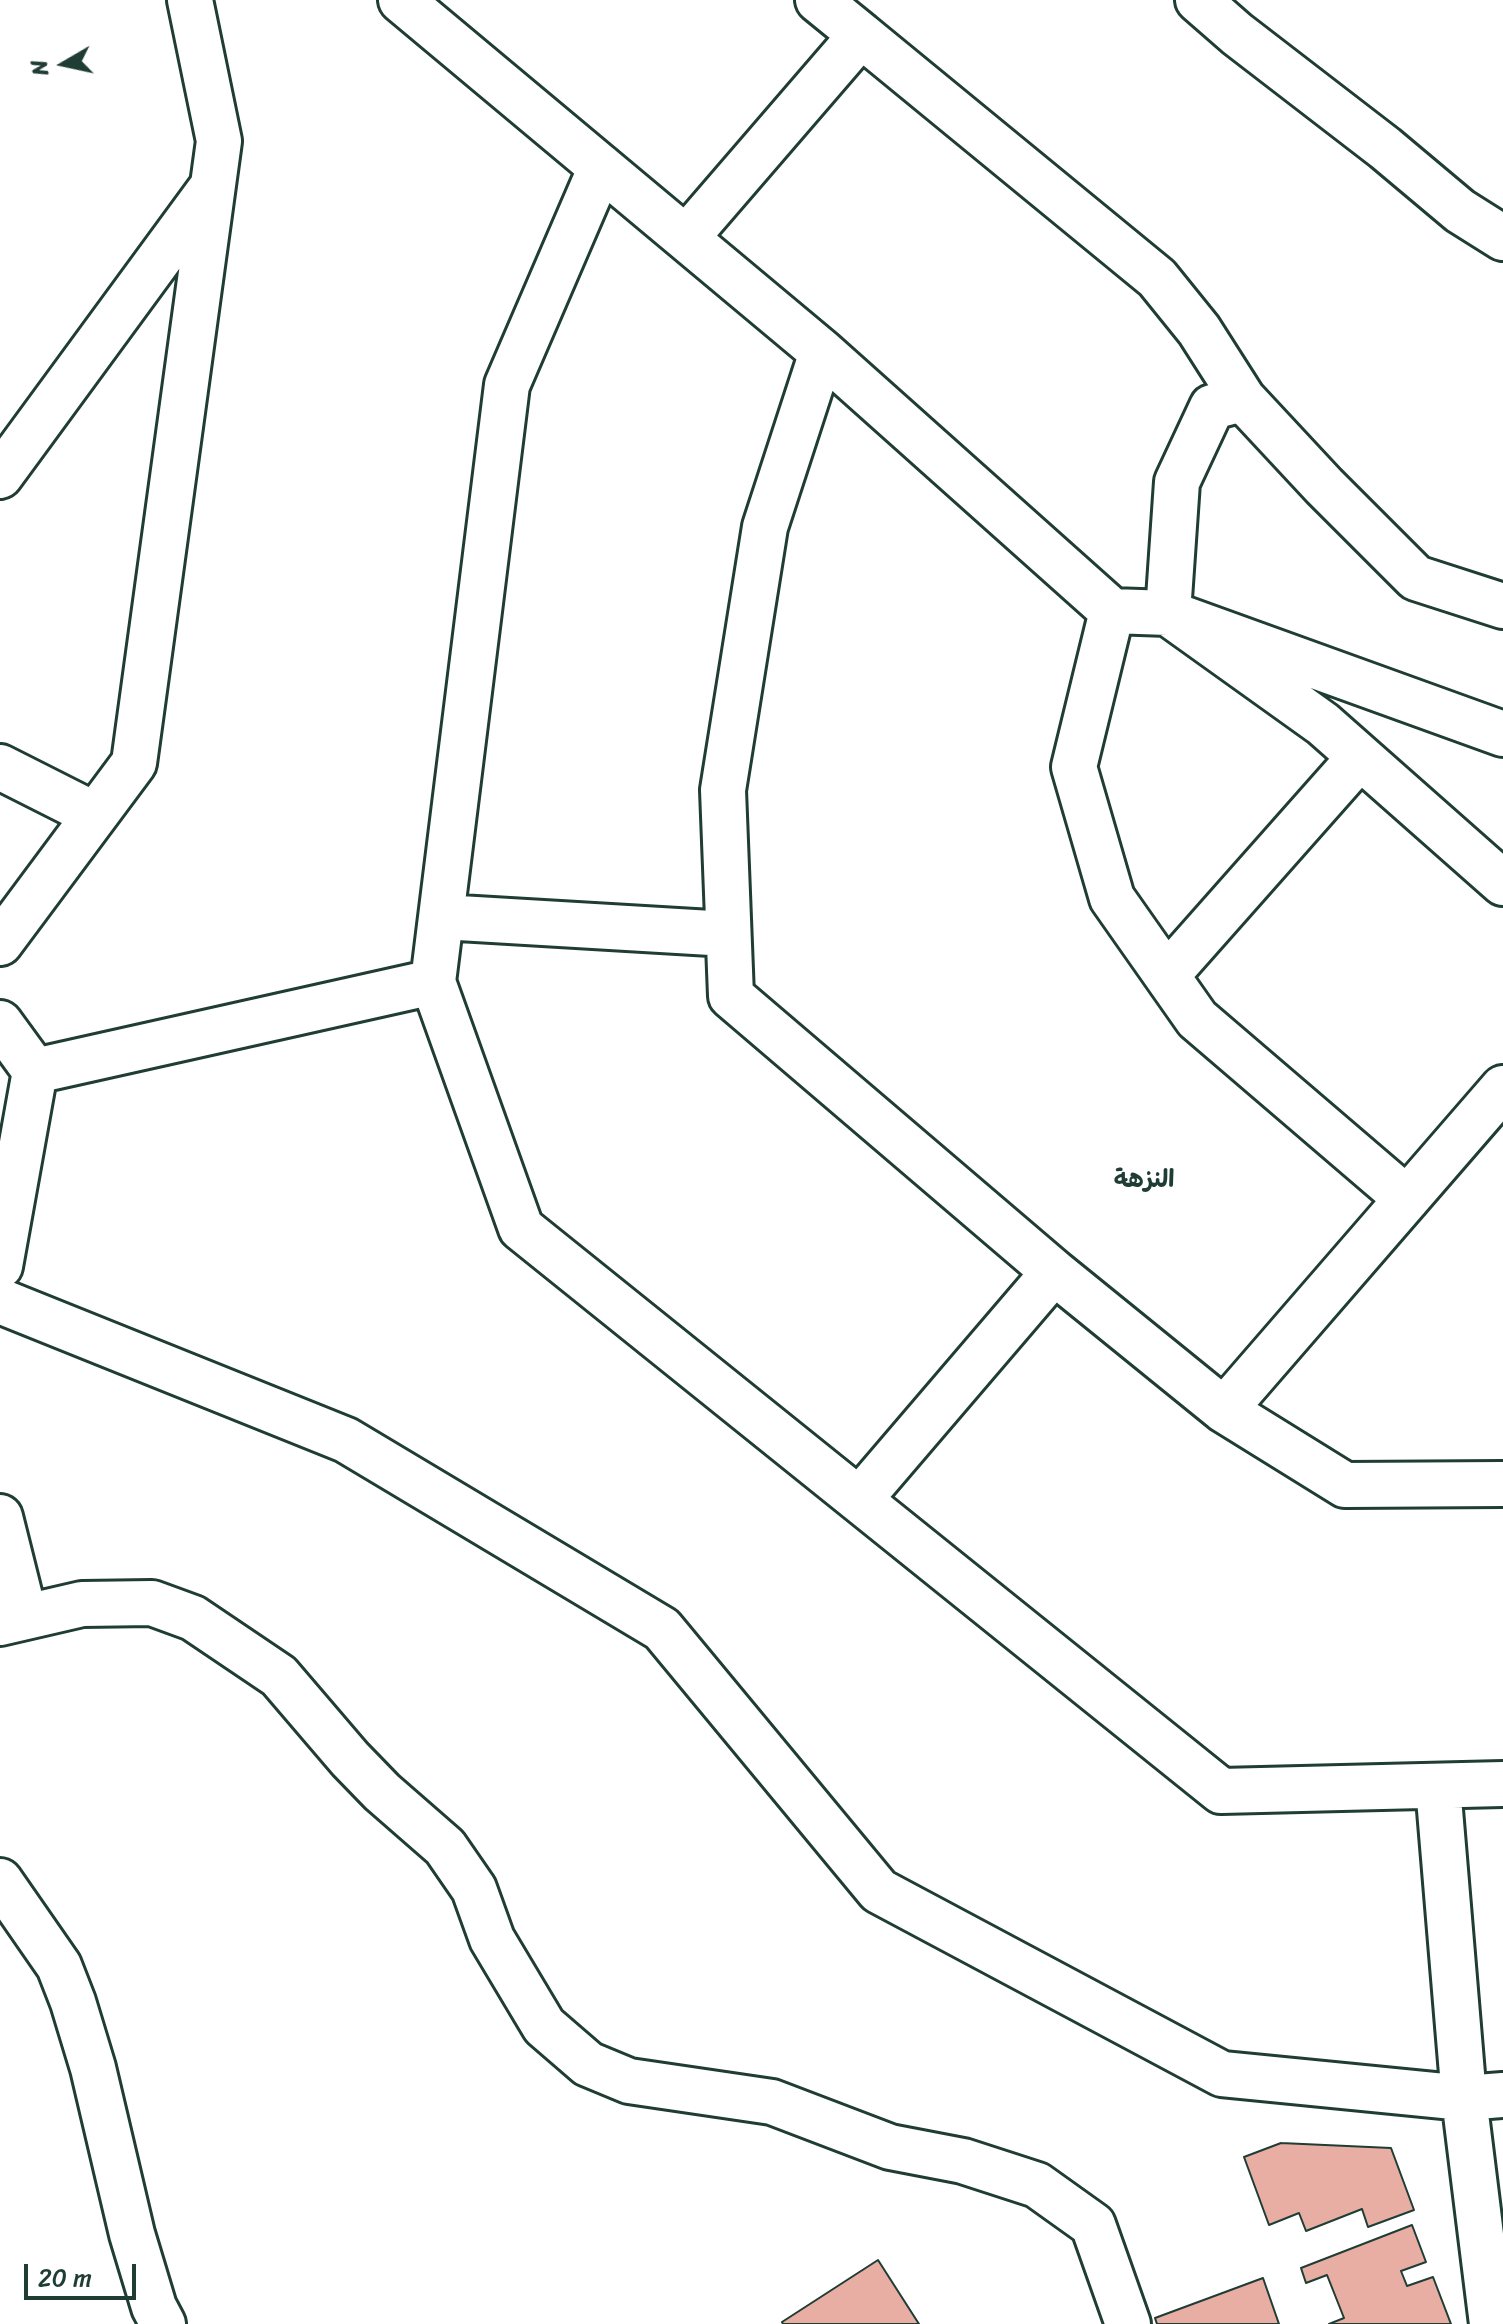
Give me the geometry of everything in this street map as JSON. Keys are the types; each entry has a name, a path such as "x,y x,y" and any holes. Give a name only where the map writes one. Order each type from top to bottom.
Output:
{"street":[{"path":"2,938 134,763 219,141 190,0"},
{"path":"401,0 822,352 1112,611 1168,613 1503,734"},
{"path":"818,0 1157,278 1199,330 1243,399 1416,578 1503,606"},
{"path":"1198,0 1460,211 1503,238"},
{"path":"686,238 861,35"},
{"path":"601,167 507,385 433,982 521,1228 1221,1791 1503,1784"},
{"path":"0,476 213,186"},
{"path":"822,352 765,527 723,790 731,996 1054,1272 1224,1410 1345,1485 1503,1484"},
{"path":"1168,613 1177,482 1212,407 1243,399"},
{"path":"1112,611 1074,767 1112,898 1197,1019 1407,1199"},
{"path":"1168,613 1323,724 1503,883"},
{"path":"1167,975 1360,757"},
{"path":"0,767 95,815"},
{"path":"442,917 728,934"},
{"path":"35,1071 433,982"},
{"path":"0,1023 35,1071 4,1223 0,1266"},
{"path":"1224,1410 1503,1088"},
{"path":"859,1500 1054,1272"},
{"path":"0,1301 346,1440 662,1629 879,1891 1222,2074 1484,2096"},
{"path":"0,1517 13,1620 82,1604 152,1603 193,1618 279,1676 350,1759 445,1847 474,1889 492,1939 544,2026 588,2064 629,2081 772,2102 890,2147 963,2161 1037,2185 1093,2225 1128,2324"},
{"path":"1438,1786 1484,2096 1492,2324"},
{"path":"0,1881 59,1966 73,2002 93,2068 132,2234 154,2307 163,2324"}],"building":[{"path":"1281,2143 1391,2148 1414,2210 1368,2227 1362,2209 1306,2231 1299,2213 1269,2225 1244,2157"},
{"path":"1412,2225 1426,2262 1401,2271 1407,2286 1433,2277 1451,2324 1329,2324 1344,2318 1327,2275 1306,2283 1301,2268"},
{"path":"878,2260 919,2324 783,2324 782,2322"},
{"path":"1263,2278 1279,2324 1157,2324 1155,2318"}],"district":[{"name":"النزهة","path":"1144,1181"}]}
